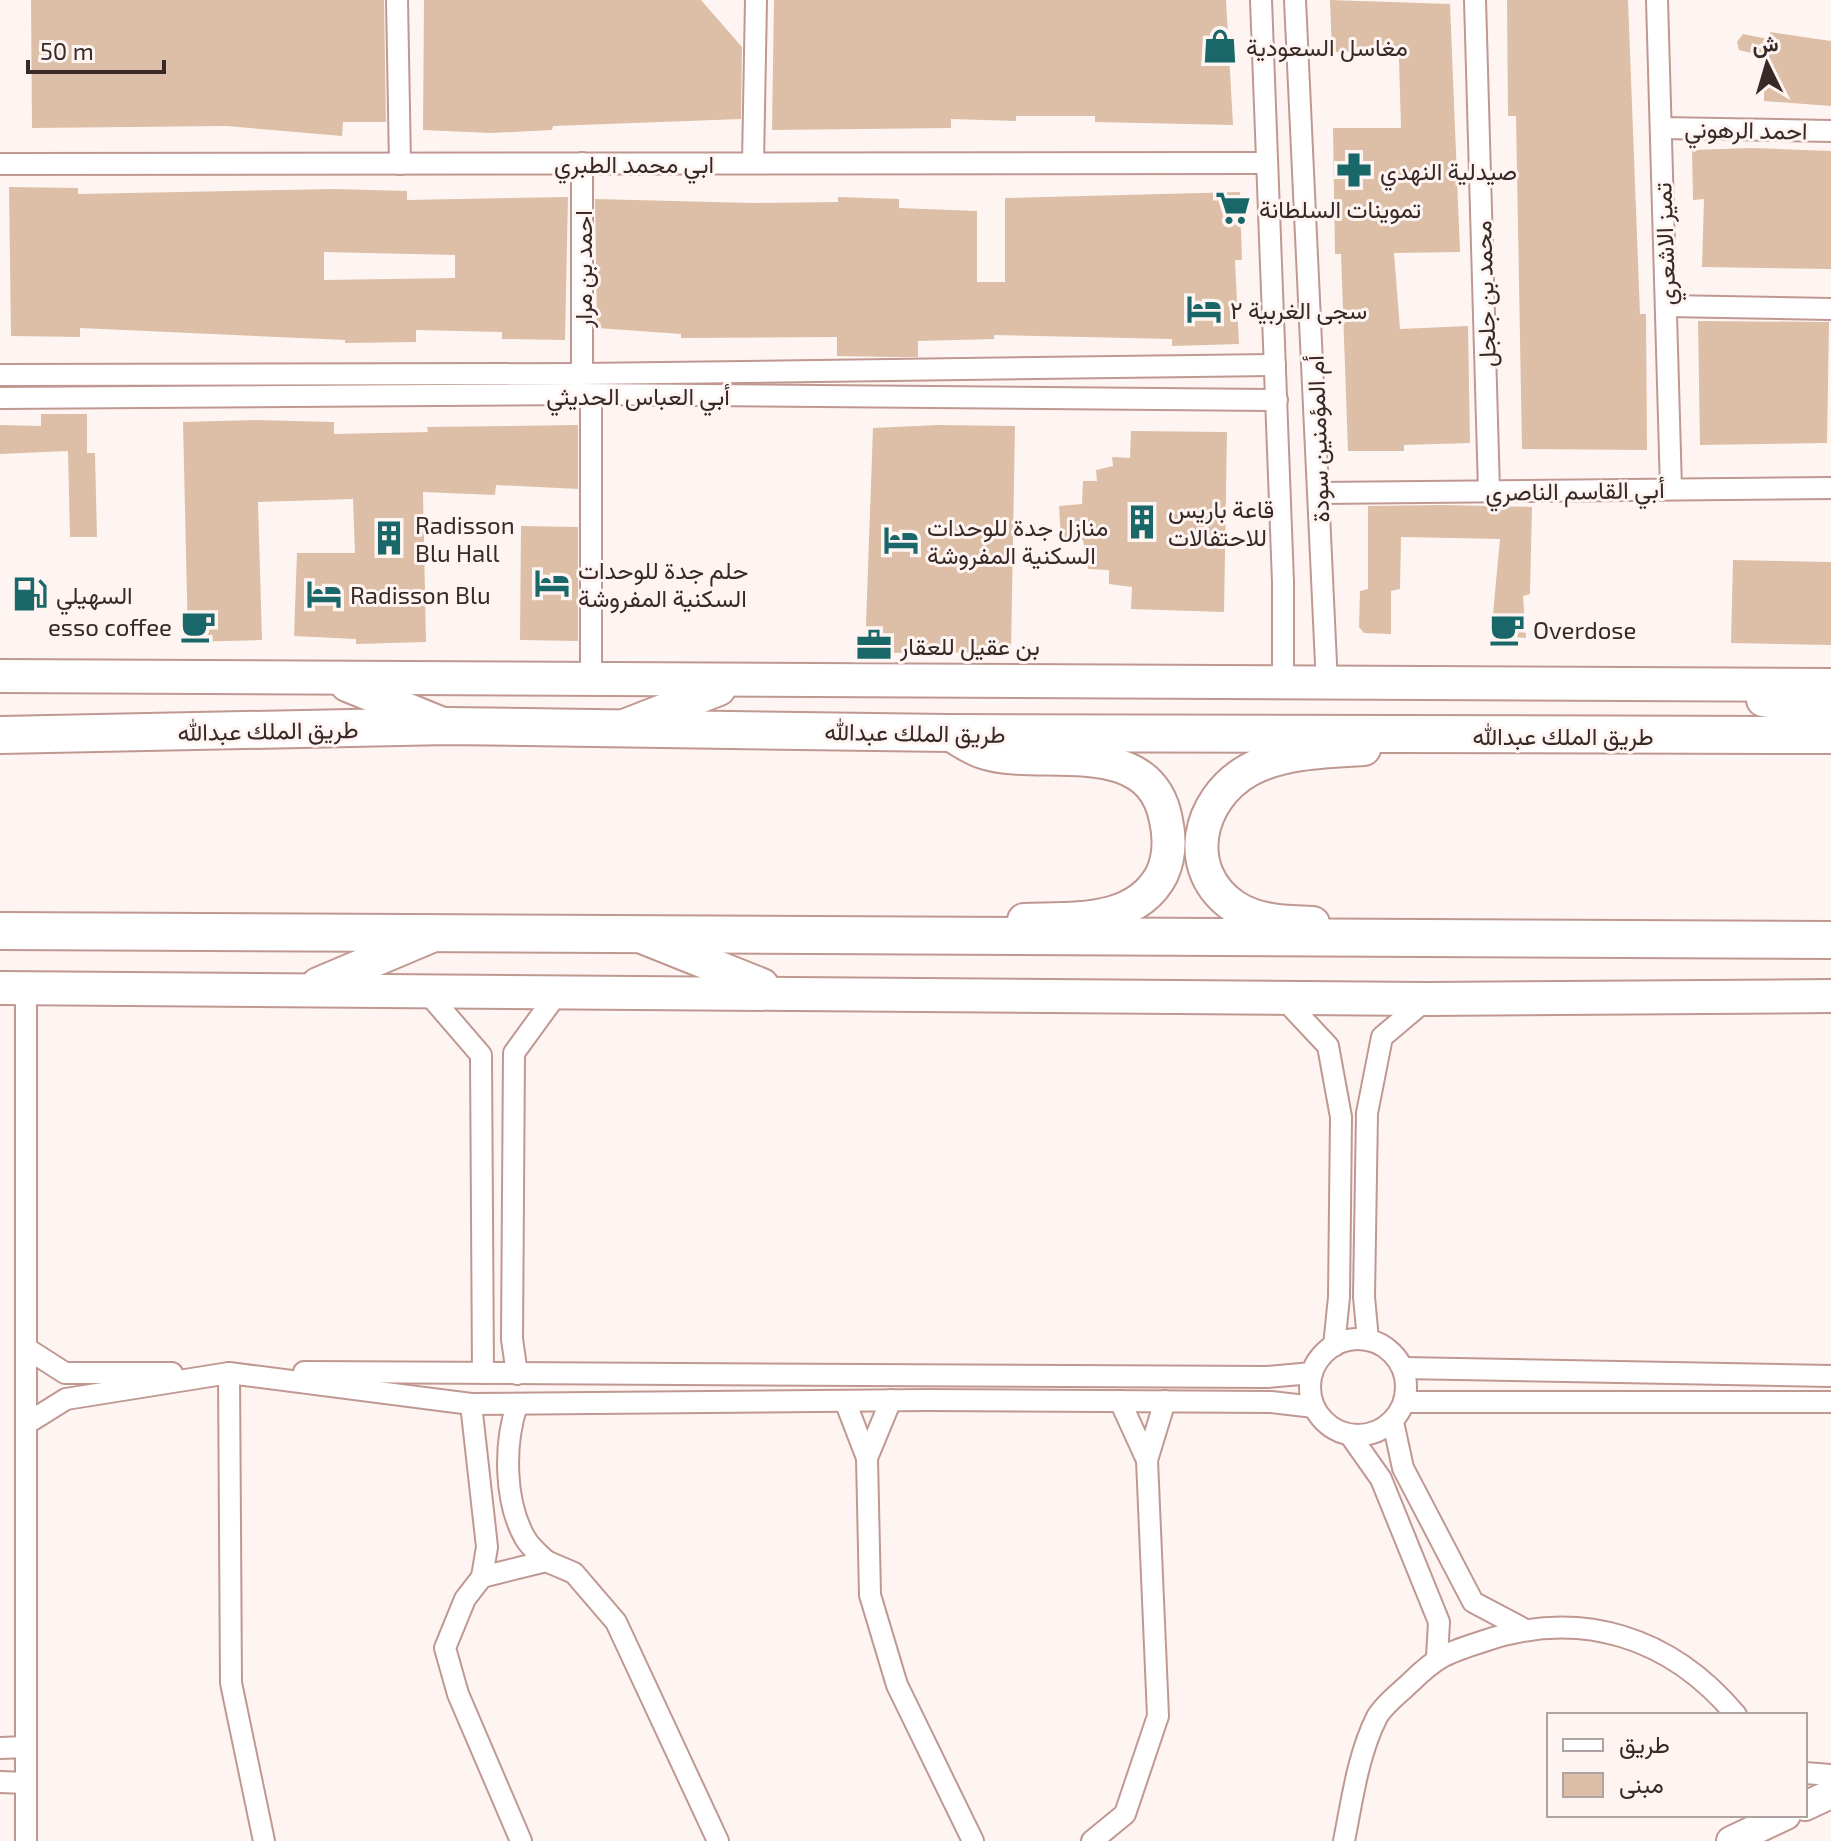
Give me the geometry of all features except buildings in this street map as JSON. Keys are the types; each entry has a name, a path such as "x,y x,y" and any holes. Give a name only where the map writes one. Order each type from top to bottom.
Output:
{"highway":[{"name":"طريق الملك عبدالله","path":"0,735 448,726 624,726 948,733 1831,735"},
{"path":"0,931 1831,940"}],"main road":[{"path":"0,676 1283,685 1831,685"},
{"path":"332,679 448,726"},
{"path":"624,726 737,682"},
{"path":"1680,685 1831,712"},
{"path":"931,935 980,922 1090,917 1123,911 1145,896 1161,875 1169,851 1163,802 1148,784 1126,769 1065,756 986,754 948,733"},
{"path":"1417,735 1373,749 1326,751 1252,768 1218,794 1202,826 1201,847 1216,889 1234,906 1254,917 1291,922 1399,926 1422,938"},
{"path":"304,990 438,933"},
{"path":"635,934 779,992"},
{"path":"13,988 1427,999 1831,996"},
{"path":"1807,1805 1831,1794"},
{"path":"1731,1841 1782,1817"}],"street":[{"path":"397,0 400,164"},
{"path":"753,163 756,0"},
{"name":"أم المؤمنين سودة","path":"1261,0 1277,400 1283,685"},
{"name":"أم المؤمنين سودة","path":"1295,0 1327,685"},
{"name":"محمد بن جلجل","path":"1475,0 1489,491"},
{"name":"تميز الاشعري","path":"1657,0 1671,489"},
{"name":"احمد الرهوني","path":"1661,128 1831,131"},
{"name":"احمد بن مرار","path":"582,163 582,374"},
{"name":"ابي محمد الطبري","path":"0,164 1267,163"},
{"path":"1666,306 1831,309"},
{"name":"أبي العباس الحديثي","path":"0,375 582,374 1275,365"},
{"path":"591,395 591,681"},
{"name":"أبي العباس الحديثي","path":"0,398 591,395 1277,400"},
{"name":"أبي القاسم الناصري","path":"1319,493 1831,488"},
{"path":"13,988 26,1348 26,1841"},
{"path":"425,990 481,1055 483,1373"},
{"path":"517,1374 512,1339 514,1053 559,991"},
{"path":"1283,998 1328,1046 1341,1117 1339,1297 1334,1346"},
{"path":"1368,1340 1364,1297 1367,1113 1382,1037 1427,999"},
{"path":"1356,1339 1368,1340 1389,1350 1403,1368 1407,1390 1405,1402 1393,1422 1373,1433 1350,1435 1328,1425 1314,1407 1312,1373 1317,1362 1334,1346 1356,1339"},
{"path":"26,1348 65,1373 1268,1377 1312,1373"},
{"path":"1403,1368 1831,1376"},
{"path":"26,1424 66,1399 229,1373 471,1404 891,1400 1271,1402 1314,1407"},
{"path":"229,1373 231,1683 264,1841"},
{"path":"867,1458 891,1400"},
{"path":"845,1401 867,1458 870,1595 897,1685 973,1841"},
{"path":"1120,1401 1147,1460"},
{"path":"1092,1841 1125,1814 1158,1716 1147,1460 1165,1401"},
{"path":"1405,1402 1831,1402"},
{"path":"471,1404 487,1547 482,1577 465,1599 445,1648 458,1694 521,1841"},
{"path":"517,1405 509,1430 512,1506 526,1540 546,1561 574,1573 616,1622 718,1841"},
{"path":"1393,1422 1403,1468 1473,1602 1522,1628"},
{"path":"1350,1435 1381,1479 1439,1622 1437,1657"},
{"path":"482,1577 546,1561"},
{"path":"1344,1841 1354,1788 1378,1715 1437,1657 1522,1628 1597,1628 1656,1649 1710,1684 1734,1713"},
{"path":"0,1748 26,1747"},
{"path":"1807,1773 1831,1775"},
{"path":"0,1782 26,1783"}],"place":[{"name":"مغاسل السعودية","path":"1220,46"},
{"name":"صيدلية النهدي","path":"1354,170"},
{"name":"تموينات السلطانة","path":"1233,208"},
{"name":"سجى الغربية ٢","path":"1204,309"},
{"name":"قاعة باريس للاحتفالات","path":"1142,522"},
{"name":"Radisson Blu Hall","path":"389,538"},
{"name":"منازل جدة للوحدات السكنية المفروشة","path":"901,540"},
{"name":"حلم جدة للوحدات السكنية المفروشة","path":"552,583"},
{"name":"السهيلي","path":"30,594"},
{"name":"Radisson Blu","path":"324,594"},
{"name":"esso coffee","path":"198,626"},
{"name":"Overdose","path":"1507,629"},
{"name":"بن عقيل للعقار","path":"874,645"}]}
